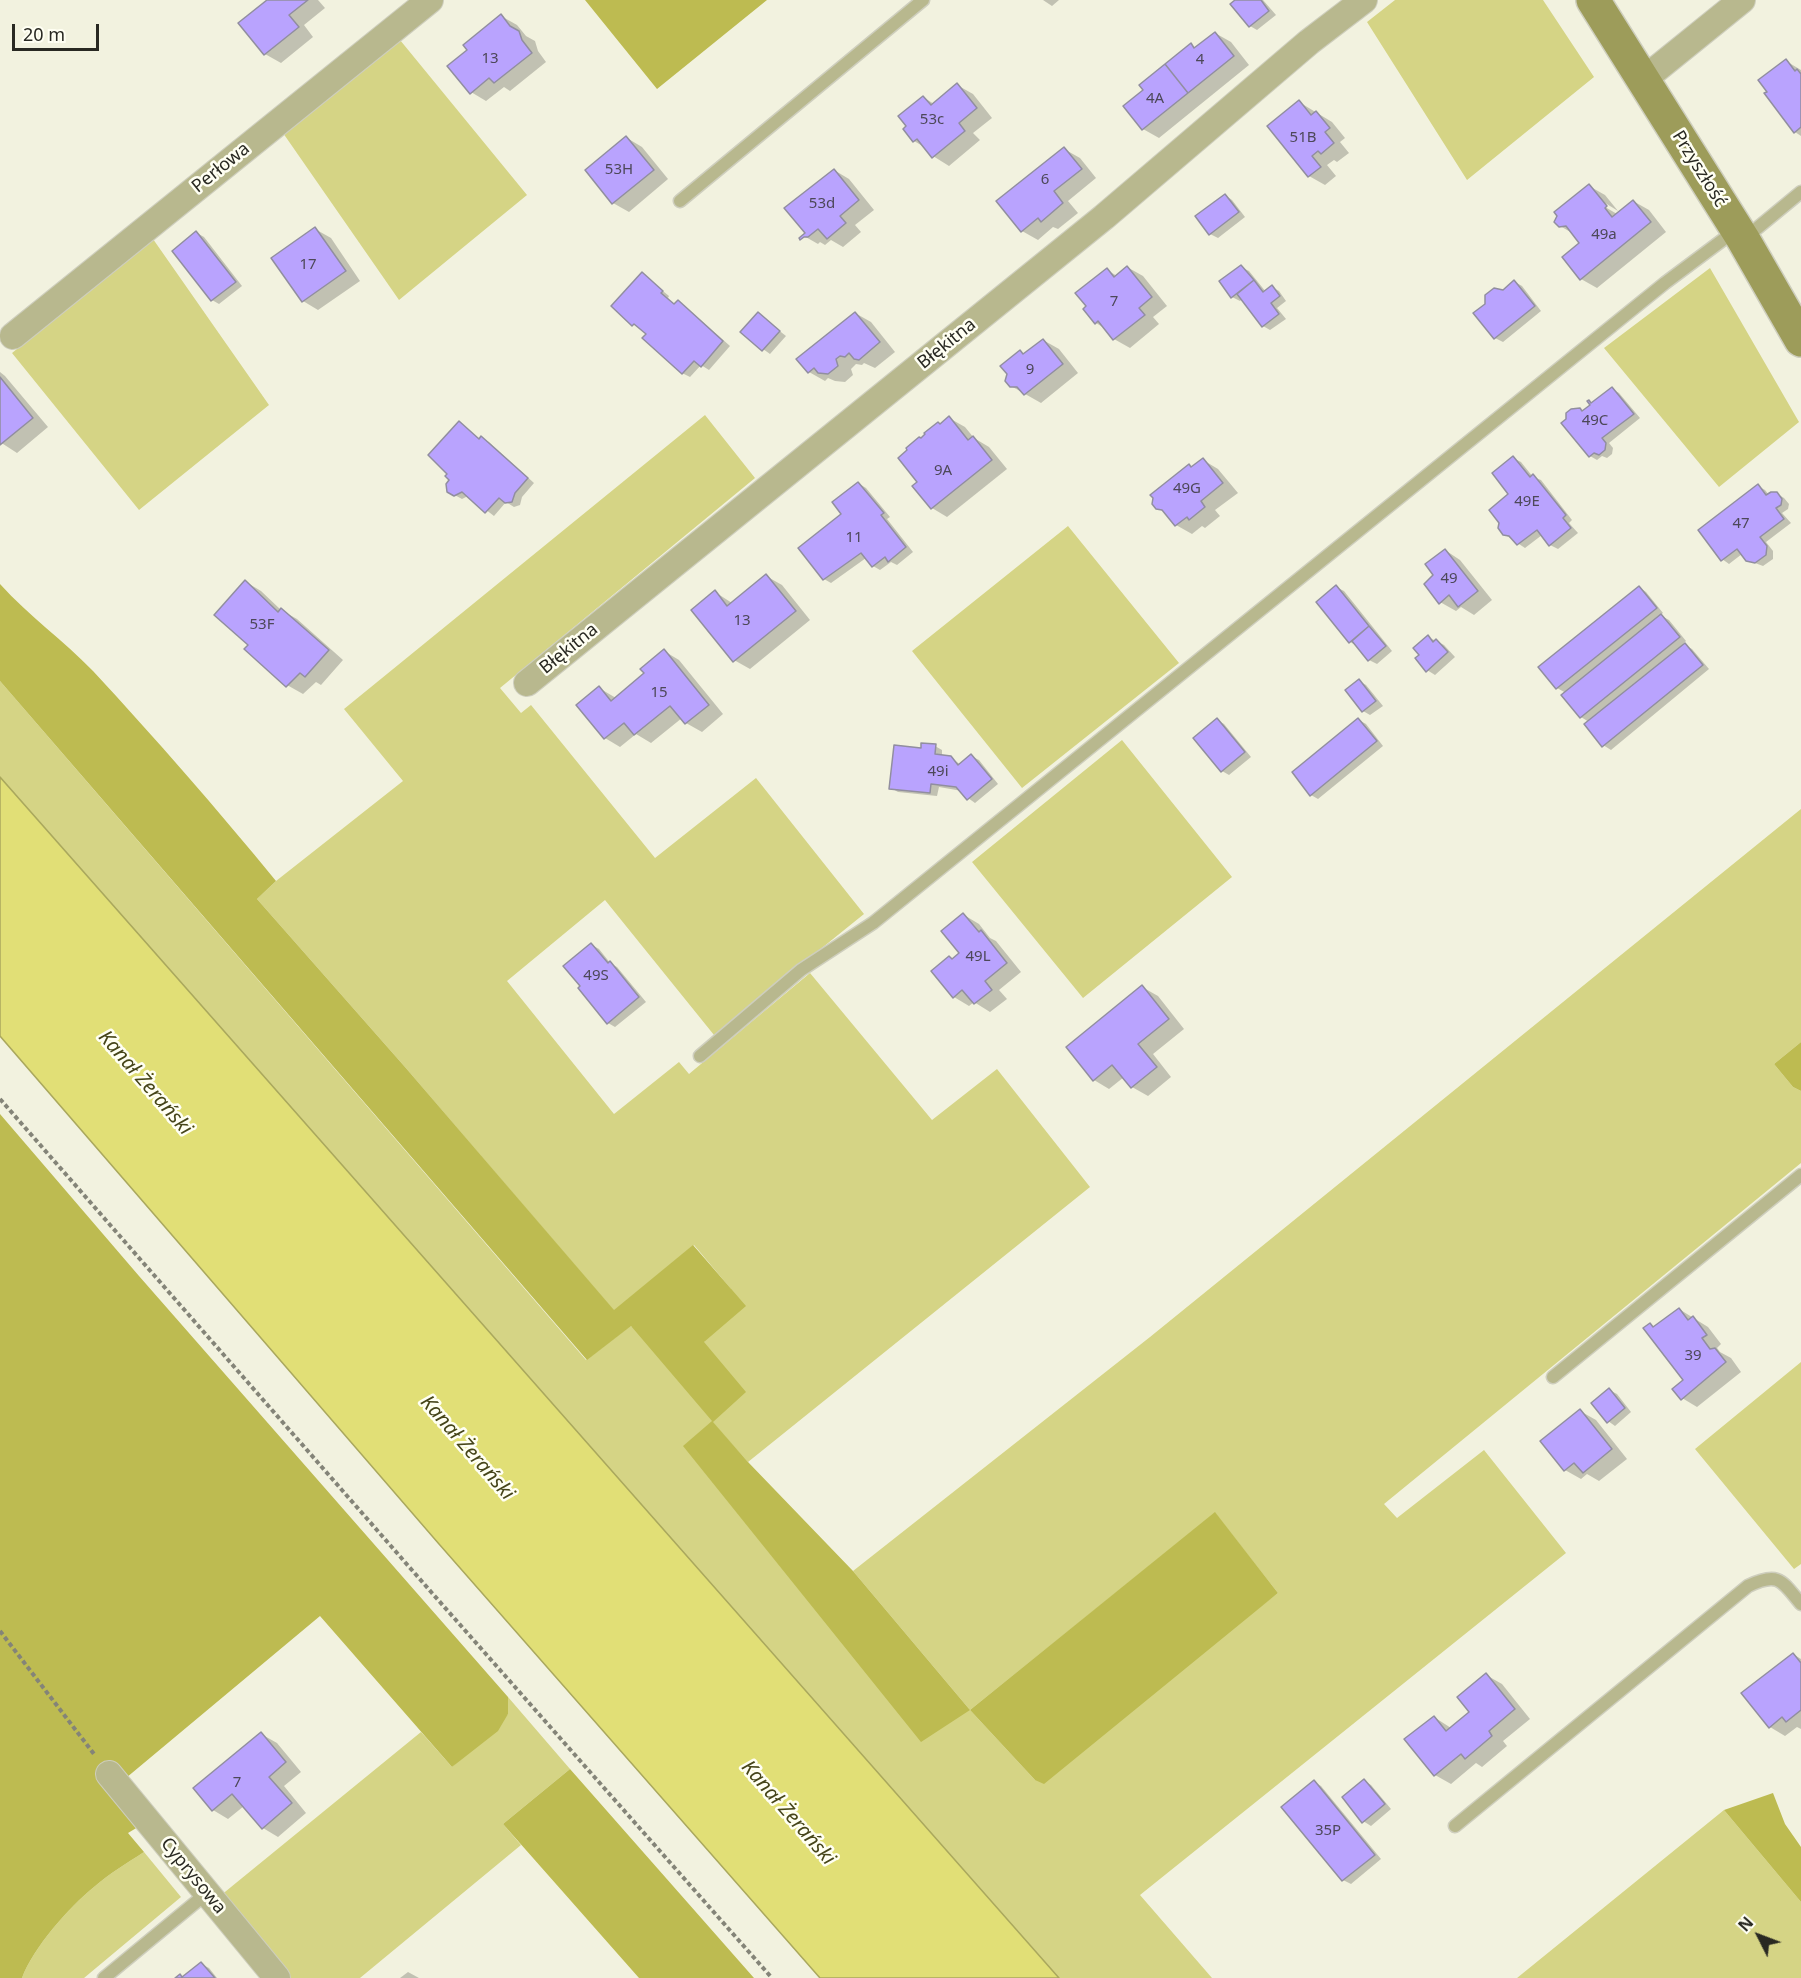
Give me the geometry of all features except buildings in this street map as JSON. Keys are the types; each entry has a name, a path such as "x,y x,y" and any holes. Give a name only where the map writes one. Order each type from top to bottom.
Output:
{"street":[{"name":"Perłowa","path":"13,336 430,0"},
{"name":"Błękitna","path":"527,683 1104,217 1309,42 1364,0"},
{"name":"Przyszłość","path":"1593,0 1740,234 1801,340"},
{"path":"1643,80 1742,0"},
{"name":"Cyprysowa","path":"109,1774 277,1978"}],"lane":[{"path":"680,201 923,0"},
{"path":"700,1056 801,970 873,923 1665,283 1801,192"},
{"path":"1553,1377 1801,1175"},
{"path":"1455,1826 1748,1586 1771,1578 1781,1581 1801,1604"},
{"path":"104,1978 207,1893"}],"path":[{"path":"0,1100 772,1978"},
{"path":"0,1631 109,1774"}],"shaded area":[{"path":"585,0 767,0 657,89"},
{"path":"1395,0 1543,0 1594,77 1467,180 1367,22"},
{"path":"400,40 527,195 399,300 283,133"},
{"path":"153,239 269,405 139,510 12,353"},
{"path":"1710,268 1799,422 1719,487 1604,348"},
{"path":"705,415 755,478 500,688 521,713 531,705 655,858 756,778 864,914 714,1035 605,900 507,981 614,1114 679,1062 689,1074 810,973 932,1120 997,1069 1090,1187 748,1462 712,1422 684,1446 820,1615 970,1710 853,1571 1150,1337 1801,809 1801,1042 1774,1064 1793,1087 1801,1091 1801,1163 1384,1504 1397,1518 1484,1450 1566,1553 1140,1895 1212,1978 1059,1978 0,777 0,681 586,1360 630,1326 704,1342 731,1289 694,1245 614,1311 405,1067 257,899 276,881 403,781 344,709","holes":["1215,1513 1278,1593 1035,1780 970,1710"]},
{"path":"1068,526 1179,663 1022,788 912,651"},
{"path":"0,584 93,671 231,827 276,881 257,899 614,1310 693,1245 746,1306 704,1342 746,1392 713,1422 748,1462 853,1571 970,1710 921,1742 683,1446 712,1421 631,1326 587,1360 0,681"},
{"path":"1122,740 1232,877 1083,998 972,862"},
{"path":"1801,1042 1801,1091 1793,1087 1774,1064"},
{"path":"0,1114 508,1697 508,1714 498,1731 452,1767 320,1616 108,1793 138,1827 128,1833 144,1852 106,1878 74,1905 43,1941 22,1978 0,1978"},
{"path":"1801,1362 1801,1564 1794,1569 1695,1449"},
{"path":"1215,1512 1278,1593 1044,1784 1035,1780 970,1710"},
{"path":"508,1697 570,1769 503,1824 521,1845 360,1978 288,1978 220,1896 421,1732 452,1767 508,1714"},
{"path":"570,1769 754,1978 639,1978 503,1824"},
{"path":"1773,1793 1785,1824 1801,1847 1801,1902 1724,1810"},
{"path":"1724,1810 1801,1902 1801,1978 1517,1978"},
{"path":"144,1852 181,1897 84,1978 22,1978 43,1941 74,1905 106,1878"}],"water":[{"name":"Kanał Żerański","path":"0,777 1059,1978 820,1978 439,1544 0,1036"}]}
